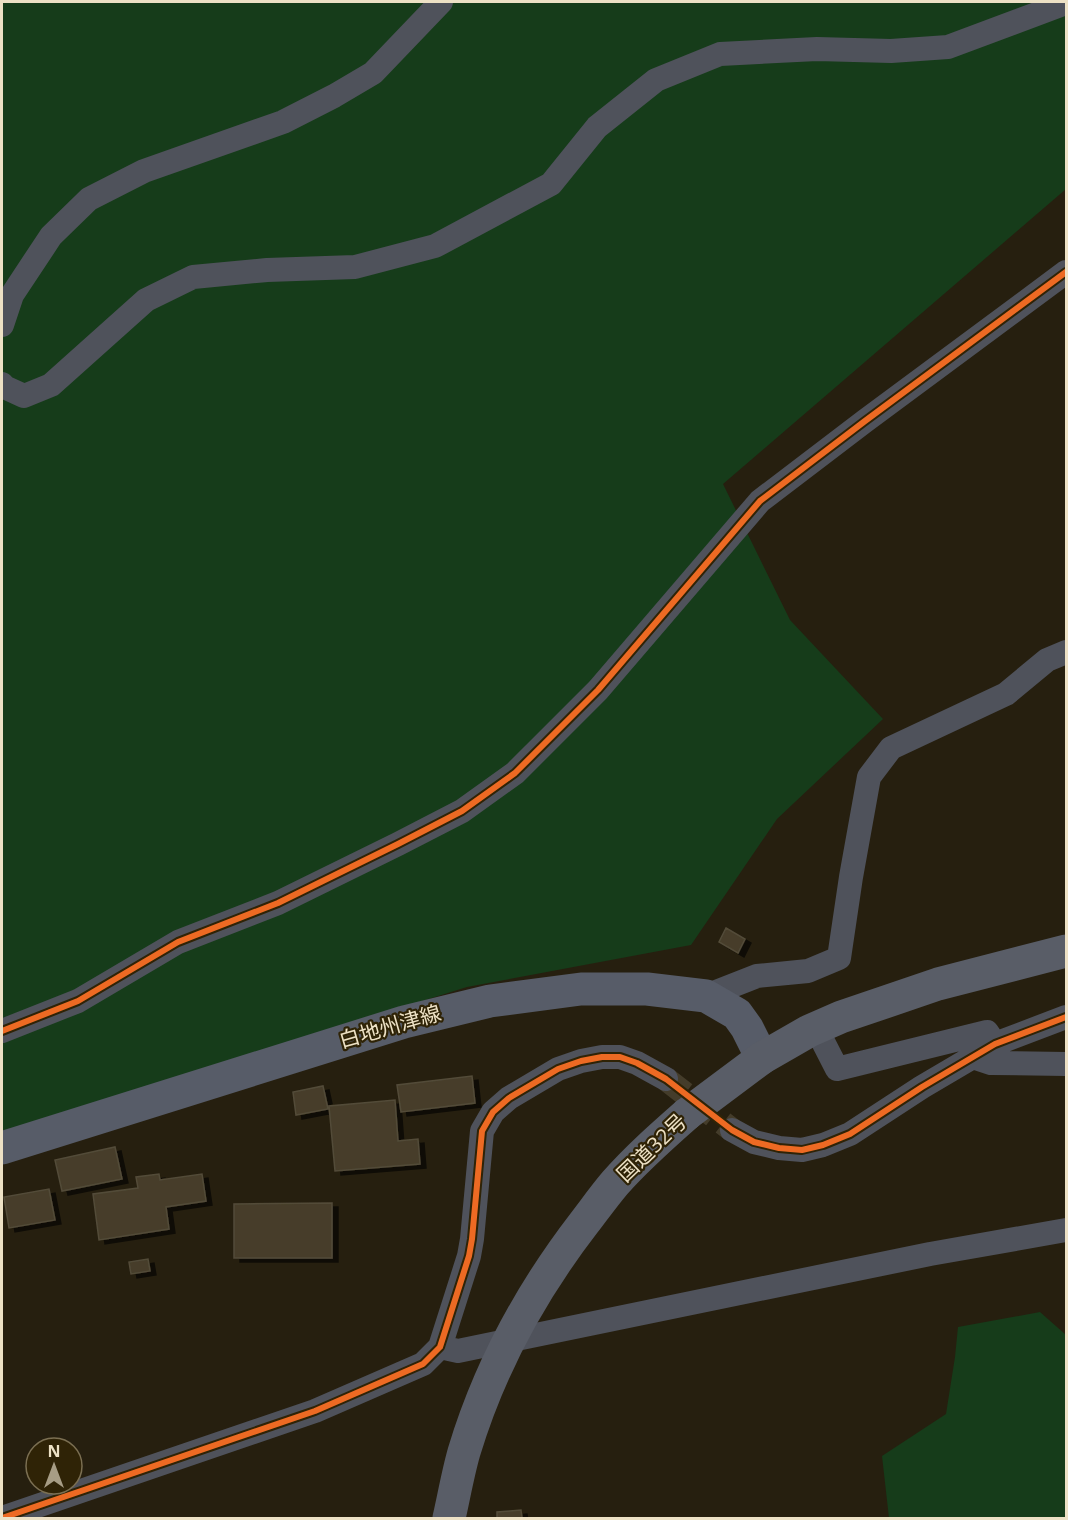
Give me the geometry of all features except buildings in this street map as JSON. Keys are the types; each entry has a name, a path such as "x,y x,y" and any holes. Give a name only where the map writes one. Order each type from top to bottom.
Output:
{"highway":[{"name":"国道32号","path":"449,1518 464,1453 483,1396 530,1300 560,1254 614,1184 652,1145 687,1114 762,1058 816,1028 841,1017 938,984 1066,951"}],"main road":[{"name":"白地州津線","path":"2,1148 404,1022 490,1000 581,989 647,989 706,996 736,1014 747,1028 762,1058"}],"street":[{"path":"2,325 12,295 51,236 89,200 144,171 283,122 334,96 373,73 441,2"},
{"path":"2,384 24,396 51,385 146,300 193,277 267,270 355,267 435,246 550,184 597,127 656,80 720,54 817,49 891,51 948,47 1066,3"},
{"path":"2,1031 78,1000 178,942 278,903 462,811 515,773 598,690 760,501 1066,272"},
{"path":"706,996 757,976 808,971 839,958 869,777 891,748 1006,694 1047,660 1066,652"},
{"path":"732,1130 754,1142 779,1148 802,1150 823,1145 850,1134 994,1044 1066,1017"},
{"path":"816,1028 837,1069 987,1032 994,1044"},
{"path":"2,1518 315,1411 423,1364 440,1347 469,1256 482,1131 493,1112 509,1098 558,1069 581,1060 620,1057 637,1063 666,1079"},
{"path":"973,1057 992,1063 1066,1064"},
{"path":"440,1347 458,1351 930,1254 1066,1230"}],"green space":[{"path":"2,2 1066,2 1066,189 723,484 790,620 883,719 777,819 691,945 467,987 2,1132"},
{"path":"1040,1312 1066,1335 1066,1518 889,1518 882,1456 946,1414 958,1327"}],"tunnel":[{"path":"666,1079 732,1130"}],"cycle path":[{"path":"2,1031 78,1001 178,942 278,903 462,811 515,773 598,690 760,501 1066,272"},
{"path":"2,1518 315,1411 423,1364 440,1347 469,1256 482,1131 493,1112 509,1098 558,1069 581,1061 602,1057 620,1057 637,1063 666,1079 732,1130 754,1142 779,1148 802,1150 823,1145 850,1134 922,1087 995,1044 1066,1017"}]}
